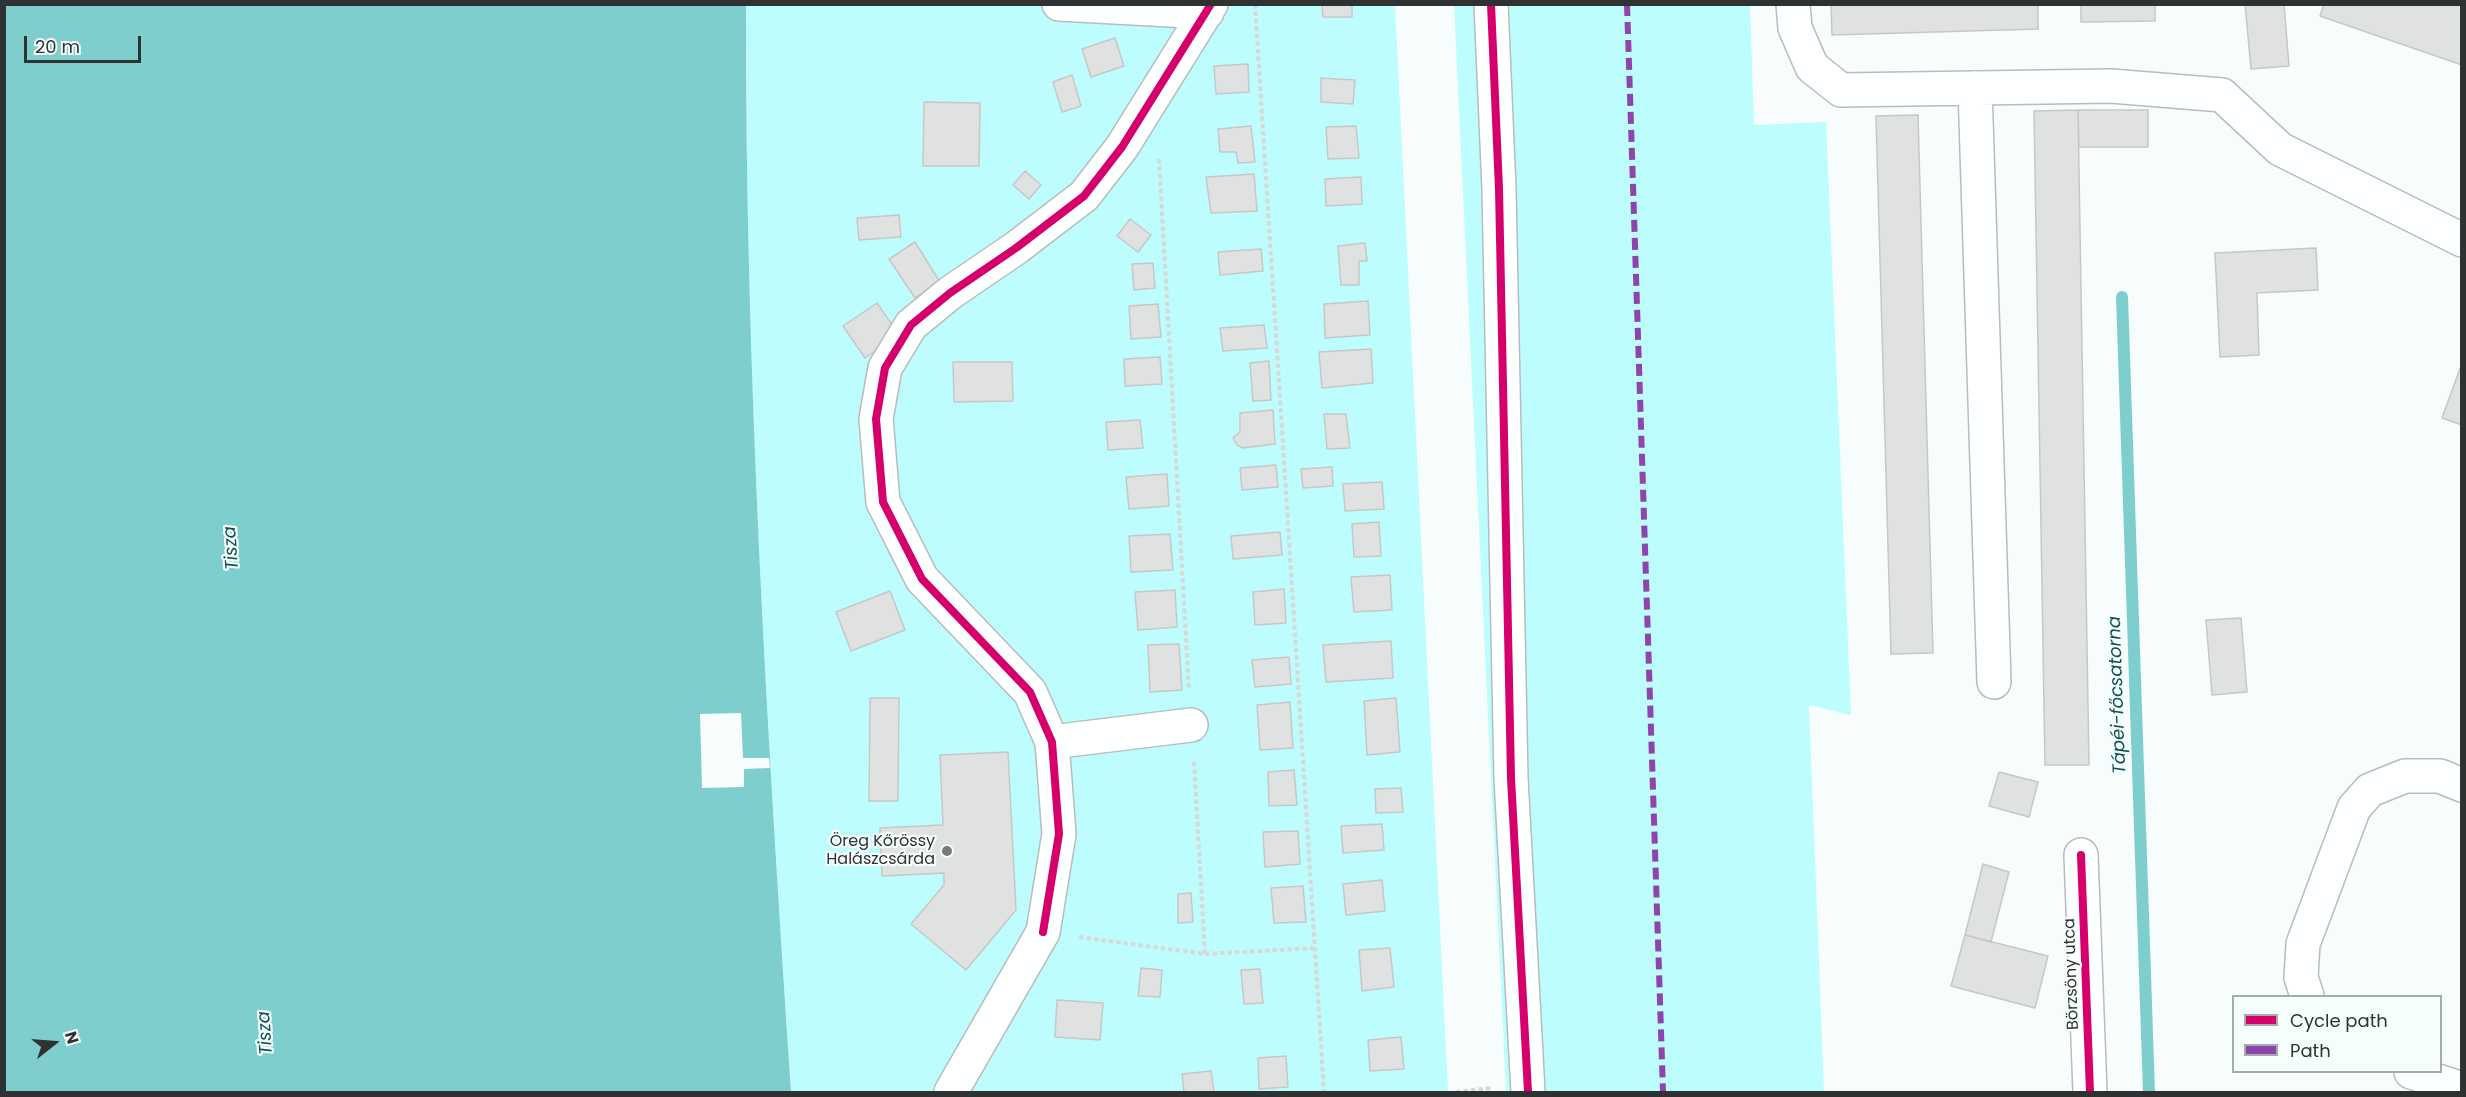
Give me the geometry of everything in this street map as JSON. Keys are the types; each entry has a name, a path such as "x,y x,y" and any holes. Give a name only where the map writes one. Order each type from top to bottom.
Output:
{"street":[{"path":"1059,4 1209,8"},
{"path":"1491,4 1498,189 1511,778 1528,1092"},
{"path":"1793,4 1795,28 1812,67 1841,90 2111,86 2222,95 2280,149 2462,240"},
{"path":"951,1092 1043,932 1059,834 1052,742 1030,692 922,579 883,502 876,419 885,368 911,325 950,293 1016,248 1084,196 1122,147 1209,8"},
{"path":"1975,87 1994,682"},
{"path":"1052,742 1191,725"},
{"path":"2307,995 2301,977 2303,944 2354,808 2370,790 2405,776 2440,776 2462,785"},
{"name":"Börzsöny utca","path":"2081,855 2090,1092"},
{"path":"2417,1073 2462,1089"}],"path":[{"path":"1255,4 1324,1092"},
{"path":"1158,155 1205,954"},
{"path":"1043,932 1205,954 1314,948"}],"shaded area":[{"path":"746,5 1395,5 1448,1092 791,1092 766,685 753,413"},
{"path":"1454,5 1750,5 1754,125 1826,122 1851,715 1809,705 1824,1092 1506,1092"}],"water":[{"name":"Tisza","path":"5,5 746,5 753,413 766,685 791,1092 5,1092"}],"pier":[{"path":"741,713 743,758 769,758 770,768 744,769 744,787 702,788 700,714"}],"building":[{"path":"1322,4 1352,4 1352,17 1323,17"},
{"path":"1831,4 2038,4 2038,29 1832,35"},
{"path":"2081,4 2155,4 2155,21 2081,22"},
{"path":"2245,4 2284,4 2289,66 2251,69"},
{"path":"2324,4 2462,4 2462,65 2320,16"},
{"path":"1115,38 1124,66 1091,77 1082,49"},
{"path":"1248,64 1249,92 1216,94 1214,66"},
{"path":"1072,75 1081,106 1062,112 1053,82"},
{"path":"1321,78 1355,80 1353,104 1321,102"},
{"path":"924,102 980,103 979,166 923,166"},
{"path":"2078,110 2148,110 2148,147 2079,147"},
{"path":"2078,110 2089,765 2045,765 2034,111"},
{"path":"1918,115 1933,653 1891,654 1876,116"},
{"path":"1251,126 1255,162 1238,163 1236,152 1220,152 1218,129"},
{"path":"1356,126 1359,158 1328,159 1326,127"},
{"path":"1025,171 1041,185 1029,199 1013,185"},
{"path":"1254,174 1257,211 1211,213 1206,177"},
{"path":"1361,177 1362,204 1326,206 1325,179"},
{"path":"899,215 901,237 859,240 857,218"},
{"path":"1130,219 1151,235 1138,252 1117,236"},
{"path":"915,242 940,282 915,298 889,259"},
{"path":"1365,243 1367,261 1359,261 1359,285 1341,285 1338,246"},
{"path":"2316,248 2318,290 2257,293 2259,355 2220,357 2215,253"},
{"path":"1261,249 1263,271 1220,275 1218,252"},
{"path":"1153,263 1155,288 1134,290 1132,264"},
{"path":"1368,301 1370,335 1325,338 1324,304"},
{"path":"877,303 899,335 865,358 843,326"},
{"path":"1158,304 1161,337 1131,339 1129,306"},
{"path":"1264,325 1267,348 1223,351 1220,328"},
{"path":"1371,349 1373,383 1322,388 1319,352"},
{"path":"1160,357 1162,384 1125,386 1124,359"},
{"path":"1269,361 1271,400 1253,401 1250,363"},
{"path":"953,362 1012,362 1013,401 954,402"},
{"path":"2462,363 2462,425 2442,418"},
{"path":"1273,410 1275,444 1243,448 1237,445 1233,438 1240,432 1240,413"},
{"path":"1324,414 1346,414 1350,448 1327,449"},
{"path":"1140,420 1143,448 1108,450 1106,422"},
{"path":"1276,465 1278,487 1242,490 1240,468"},
{"path":"1332,467 1333,486 1303,488 1301,469"},
{"path":"1167,474 1169,506 1129,509 1126,477"},
{"path":"1382,482 1384,509 1345,511 1343,484"},
{"path":"1379,522 1381,556 1354,557 1352,524"},
{"path":"1280,532 1282,555 1233,559 1231,536"},
{"path":"1170,534 1173,570 1131,572 1129,536"},
{"path":"1390,575 1392,610 1354,612 1351,577"},
{"path":"1284,589 1286,623 1255,625 1253,592"},
{"path":"1175,590 1177,627 1138,630 1135,592"},
{"path":"890,591 905,630 851,651 836,612"},
{"path":"2241,618 2247,692 2212,695 2206,620"},
{"path":"1391,641 1393,678 1326,682 1323,645"},
{"path":"1179,644 1182,690 1150,692 1148,645"},
{"path":"1289,657 1291,684 1255,687 1252,660"},
{"path":"870,698 899,698 898,801 869,801"},
{"path":"1396,698 1400,752 1367,755 1364,701"},
{"path":"1290,702 1293,748 1260,750 1257,705"},
{"name":"Öreg Kőrössy Halászcsárda","path":"1008,752 1016,910 966,970 911,924 944,885 944,873 882,876 880,828 943,825 940,755"},
{"path":"1294,770 1297,805 1269,806 1268,772"},
{"path":"1999,772 2038,782 2029,817 1989,806"},
{"path":"1401,788 1403,812 1376,813 1375,789"},
{"path":"1382,824 1384,850 1343,853 1341,826"},
{"path":"1298,831 1300,864 1265,867 1263,832"},
{"path":"1983,864 2009,872 1991,942 1965,935"},
{"path":"1382,880 1385,911 1346,915 1343,884"},
{"path":"1303,886 1306,922 1274,923 1271,888"},
{"path":"1191,893 1193,922 1178,923 1178,894"},
{"path":"1965,935 2048,956 2035,1008 1951,986"},
{"path":"1390,948 1394,987 1362,991 1359,950"},
{"path":"1141,968 1162,970 1160,997 1138,996"},
{"path":"1260,969 1263,1003 1244,1004 1241,970"},
{"path":"1057,1000 1103,1003 1100,1040 1055,1037"},
{"path":"1401,1037 1404,1069 1370,1071 1368,1040"},
{"path":"1286,1056 1288,1087 1259,1089 1258,1058"},
{"path":"1211,1071 1214,1092 1184,1092 1182,1074"}],"waterway":[{"name":"Tápéi-főcsatorna","path":"2122,297 2149,1092"}],"marked path":[{"path":"1627,4 1663,1092"}],"cycle path":[{"path":"1043,932 1059,834 1052,742 1030,692 922,579 883,502 876,419 885,368 911,325 950,293 1016,248 1084,196 1122,147 1211,4"},
{"path":"1491,4 1499,189 1511,778 1528,1092"},
{"path":"2081,855 2090,1092"}],"place":[{"name":"Öreg Kőrössy Halászcsárda","path":"947,851"}]}
